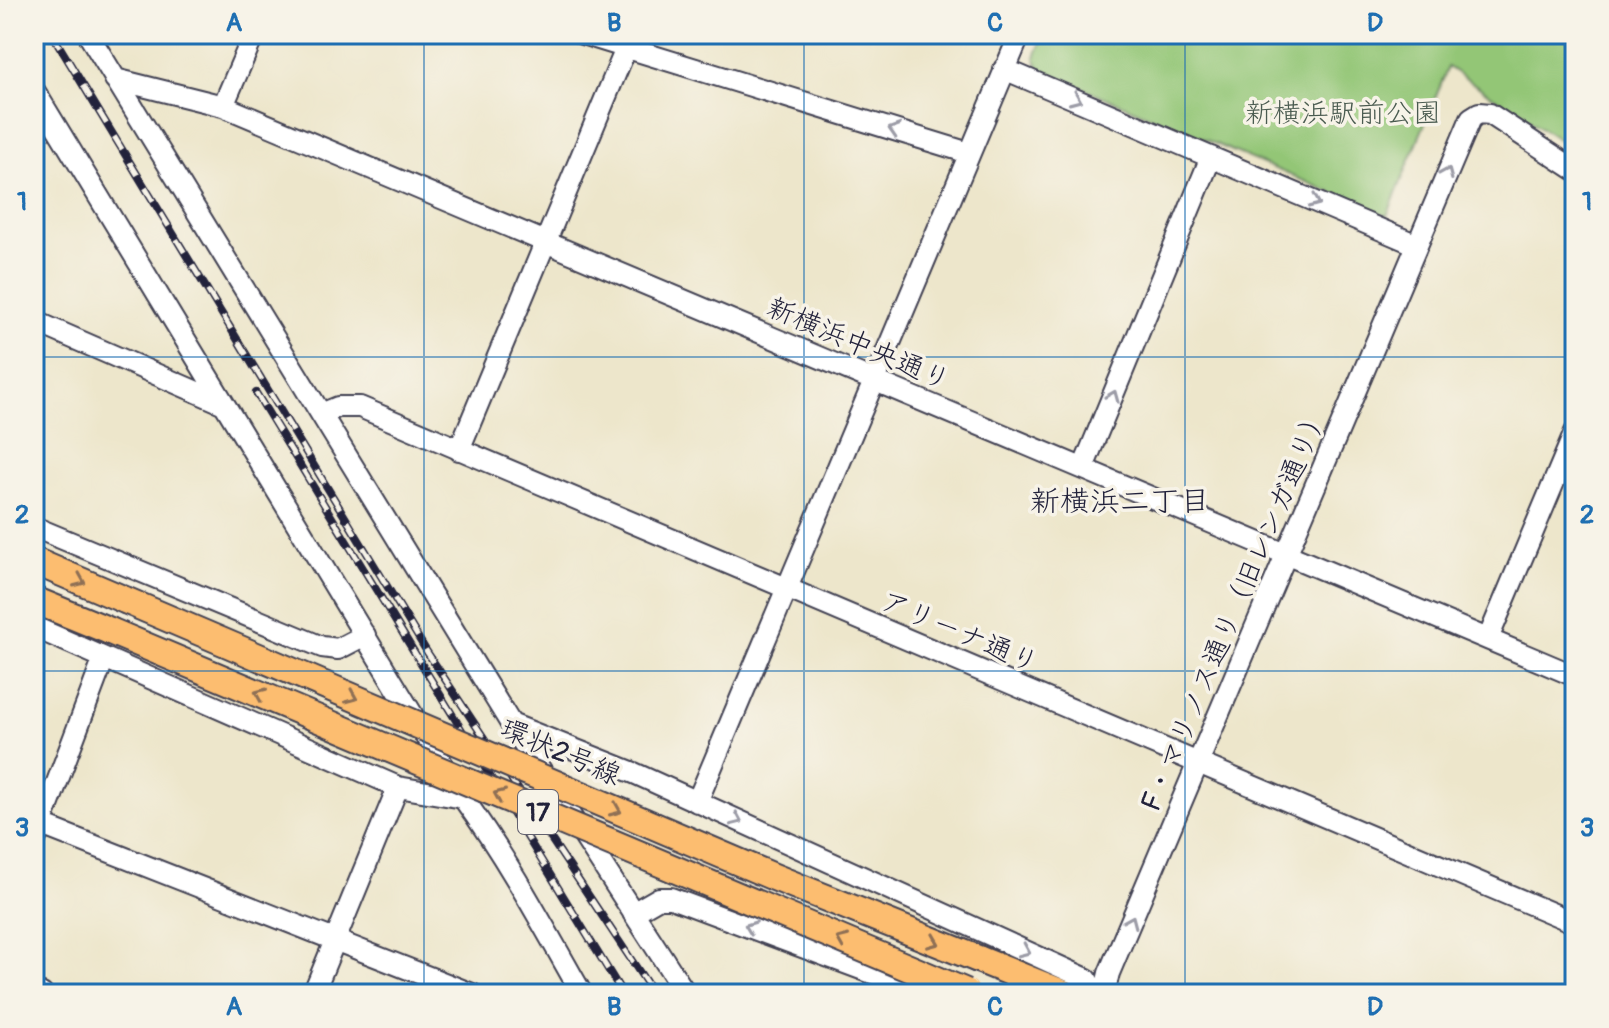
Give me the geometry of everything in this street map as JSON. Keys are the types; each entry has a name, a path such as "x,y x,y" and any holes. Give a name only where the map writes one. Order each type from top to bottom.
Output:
{"main road":[{"name":"環状2号線","path":"34,561 774,877 1065,994"},
{"name":"17","path":"34,600 968,993"}],"street":[{"path":"88,34 511,724 686,994"},
{"path":"223,106 254,34"},
{"path":"582,34 630,41 969,153"},
{"path":"697,802 1020,34"},
{"path":"459,450 630,41"},
{"path":"1004,69 1417,245"},
{"name":"新横浜中央通り","path":"115,79 223,106 1575,676"},
{"path":"34,90 463,798 526,894 582,994"},
{"name":"F・マリノス通り（旧レンガ通り）","path":"1104,994 1109,973 1471,118 1479,113 1490,114 1575,170"},
{"path":"1083,468 1211,157"},
{"path":"34,321 222,403"},
{"name":"アリーナ通り","path":"321,414 338,407 360,407 1575,923"},
{"path":"1488,639 1575,432"},
{"path":"34,527 322,647 338,649 365,635"},
{"path":"34,627 398,787 463,798"},
{"path":"104,658 36,830 472,994"},
{"path":"511,724 697,802 1087,979 1094,994"},
{"path":"313,994 398,787"},
{"path":"633,913 659,898 671,898 928,994"},
{"path":"34,991 42,994"}],"green space":[{"name":"新横浜駅前公園","path":"1044,34 1556,34 1575,45 1575,150 1448,67 1387,216 1040,70 1035,57"}],"railway":[{"path":"52,34 427,652 654,994"},
{"path":"256,393 623,994"}],"district":[{"name":"新横浜二丁目","path":"1120,501"}]}
